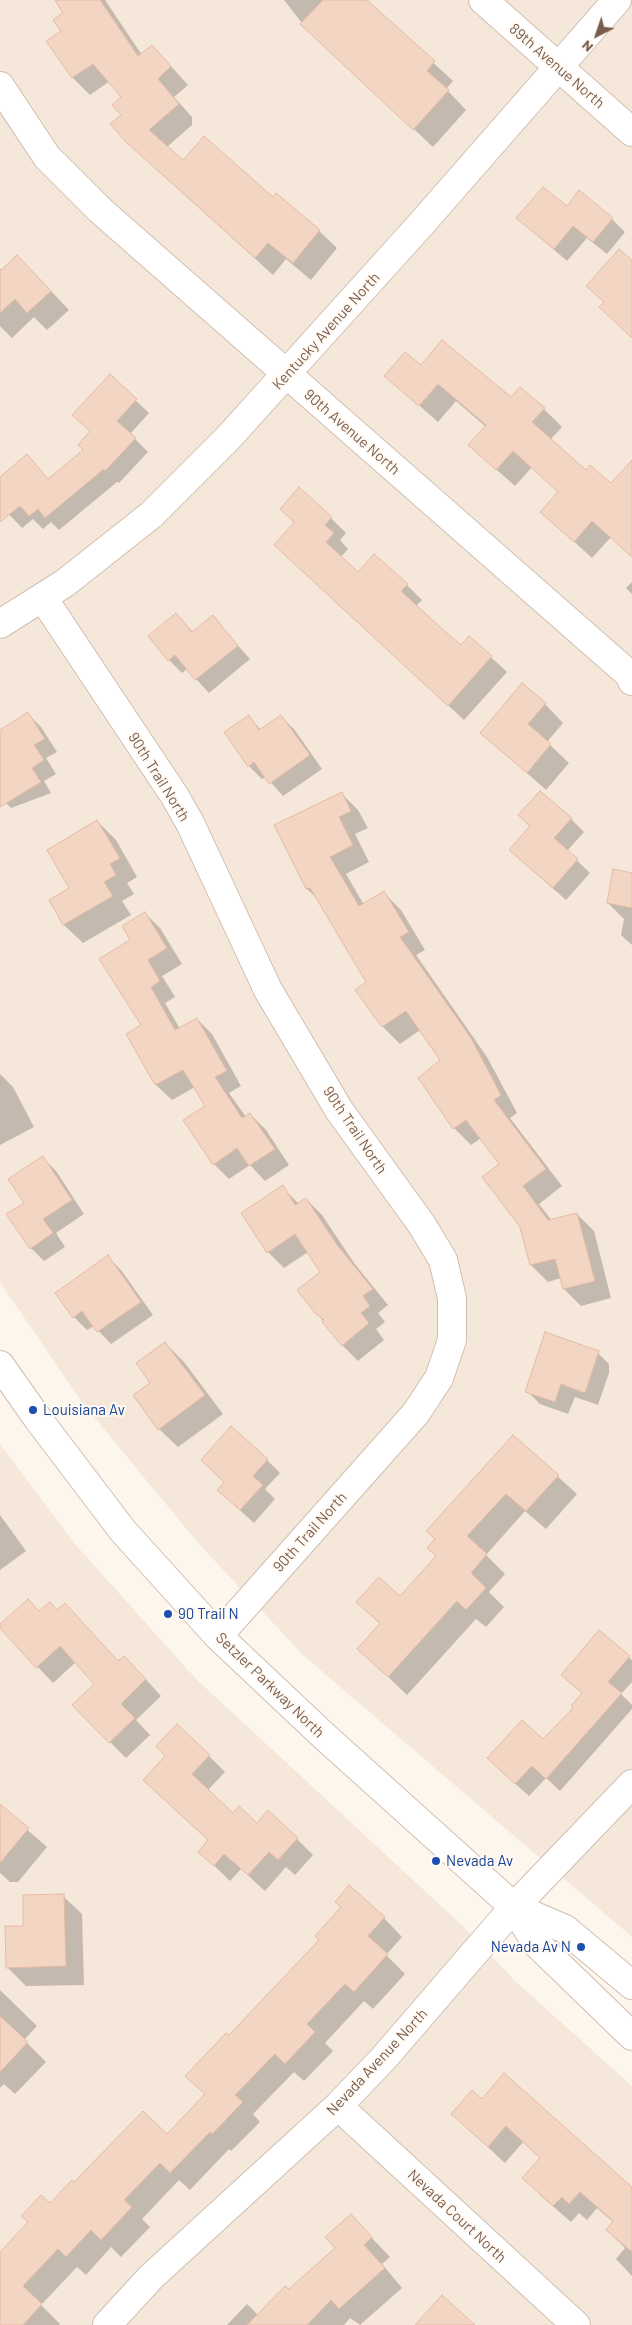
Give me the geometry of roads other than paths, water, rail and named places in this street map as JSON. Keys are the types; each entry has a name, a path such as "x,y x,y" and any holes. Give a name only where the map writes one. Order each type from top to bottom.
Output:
{"street":[{"name":"89th Avenue North","path":"483,0 632,132"},
{"name":"Kentucky Avenue North","path":"0,624 65,584 151,515 229,437 287,375 617,0"},
{"name":"90th Avenue North","path":"0,86 54,163 100,210 630,676 632,681"},
{"name":"90th Trail North","path":"43,598 174,795 190,823 268,990 339,1110 422,1225 443,1260 452,1298 452,1340 439,1378 416,1413 218,1636"},
{"name":"Setzler Parkway North","path":"0,1366 123,1531 218,1636 324,1736 514,1907 536,1943 632,2036"},
{"name":"Nevada Avenue North","path":"107,2325 151,2277 338,2106 384,2059 514,1907 632,1784"},
{"name":"Setzler Parkway North","path":"514,1907 565,1930 632,1985"},
{"name":"Nevada Court North","path":"338,2106 576,2325"}],"place":[{"name":"Louisiana Av","path":"33,1410"},
{"name":"90 Trail N","path":"168,1614"},
{"name":"Nevada Av","path":"436,1861"},
{"name":"Nevada Av N","path":"581,1947"}]}
